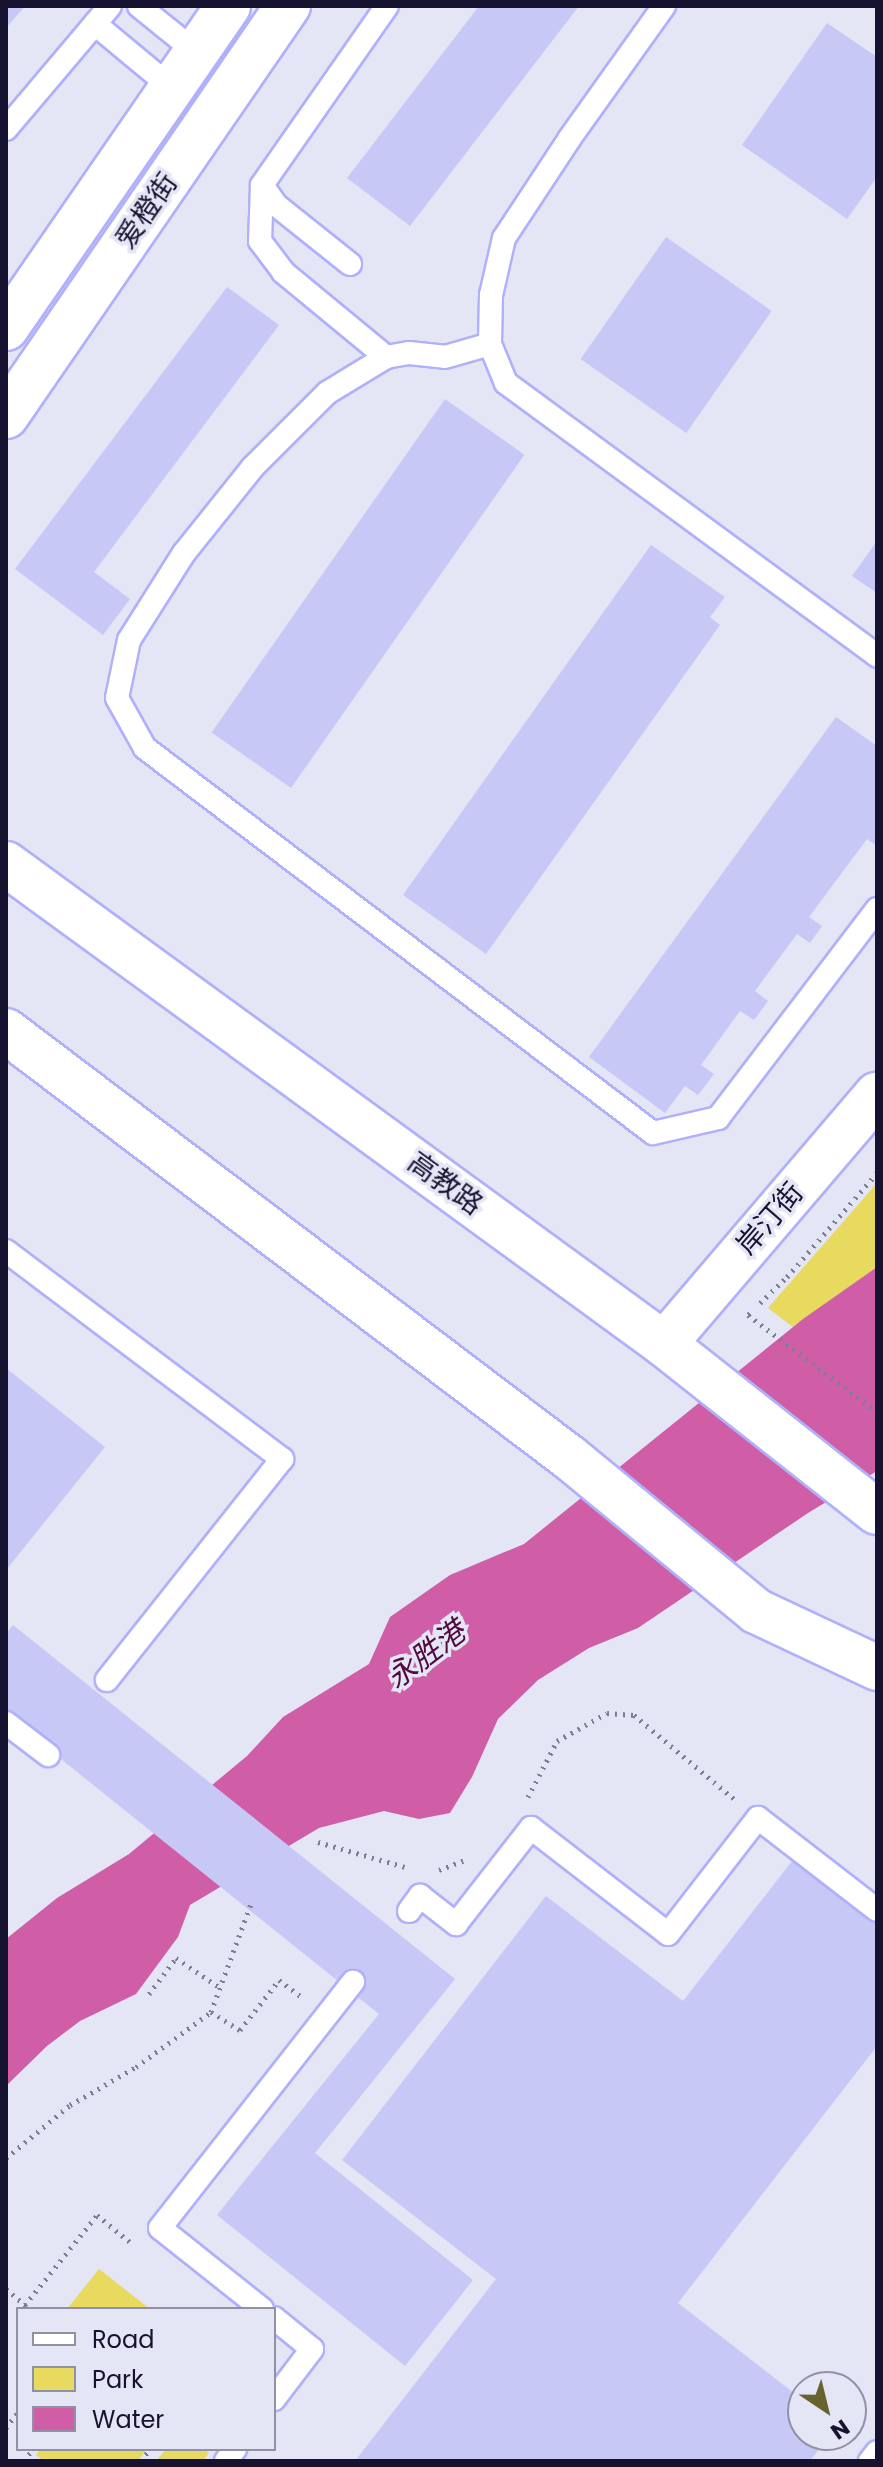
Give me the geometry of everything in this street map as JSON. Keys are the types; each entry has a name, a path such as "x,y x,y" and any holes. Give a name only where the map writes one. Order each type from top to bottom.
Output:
{"main road":[{"name":"爱橙街","path":"6,328 228,6"},
{"name":"爱橙街","path":"6,416 288,6"},
{"name":"高教路","path":"6,864 680,1356 877,1512"},
{"path":"6,1031 570,1458 756,1611 877,1668"},
{"name":"岸汀街","path":"680,1356 877,1095"}],"lane":[{"path":"139,6 196,52"},
{"path":"386,357 283,272 260,241 262,185 387,6"},
{"path":"664,6 570,138 504,238 491,295 490,344 506,383 877,656"},
{"path":"6,129 106,11 171,87"},
{"path":"262,185 276,205 350,264"},
{"path":"490,344 445,357 409,353 386,357 327,393 253,467 184,553 129,640 117,698 145,748 653,1133 718,1118 877,909"},
{"path":"6,1251 282,1459 107,1680"},
{"path":"6,1723 48,1755"},
{"path":"409,1911 420,1896 456,1924 531,1828 668,1934 758,1818 877,1910"},
{"path":"259,2307 160,2228 353,1982"},
{"path":"276,2320 312,2349 276,2396"},
{"path":"870,2461 877,2452"}],"path":[{"path":"877,1173 787,1277 748,1315 877,1412"},
{"path":"6,2158 70,2105 136,2067 211,2012 251,1904"},
{"path":"149,1994 176,1958 222,1989"},
{"path":"211,2012 240,2030 279,1980 306,2001"},
{"path":"6,2289 28,2307 97,2215 124,2237"}],"green space":[{"path":"877,1183 877,1267 793,1327 768,1308"},
{"path":"99,2269 147,2307 69,2307"},
{"path":"39,2451 146,2451 138,2461 44,2461 36,2455"},
{"path":"164,2451 209,2453 203,2461 156,2461"}],"water":[{"name":"永胜港","path":"877,1267 877,1471 808,1513 638,1628 589,1648 538,1680 498,1719 472,1777 450,1813 419,1819 384,1811 319,1828 190,1905 178,1937 136,1994 80,2021 47,2046 6,2086 6,1939 57,1898 129,1854 247,1756 283,1717 369,1664 390,1617 450,1575 524,1544 803,1319"}],"building":[{"path":"6,6 25,6 6,28"},
{"path":"479,6 579,6 410,226 347,178"},
{"path":"827,23 877,57 877,177 847,219 742,145"},
{"path":"666,237 772,311 686,433 581,359"},
{"path":"227,287 279,325 94,572 130,599 103,635 15,569"},
{"path":"445,399 524,455 291,788 212,732"},
{"path":"877,541 877,593 852,576"},
{"path":"651,545 725,597 710,617 720,625 486,954 403,895"},
{"path":"836,717 877,746 877,846 867,839 809,917 822,926 810,943 797,934 755,991 768,1001 754,1020 740,1011 701,1065 714,1074 698,1095 685,1086 665,1113 589,1057"},
{"path":"6,1368 105,1447 6,1570"},
{"path":"13,1625 455,1979 315,2153 473,2280 405,2366 217,2215 379,2014 6,1715 6,1634"},
{"path":"796,1856 877,1918 877,2046 678,2303 787,2388 787,2451 818,2451 810,2461 355,2461 496,2279 342,2160 546,1896 683,2001"}]}
